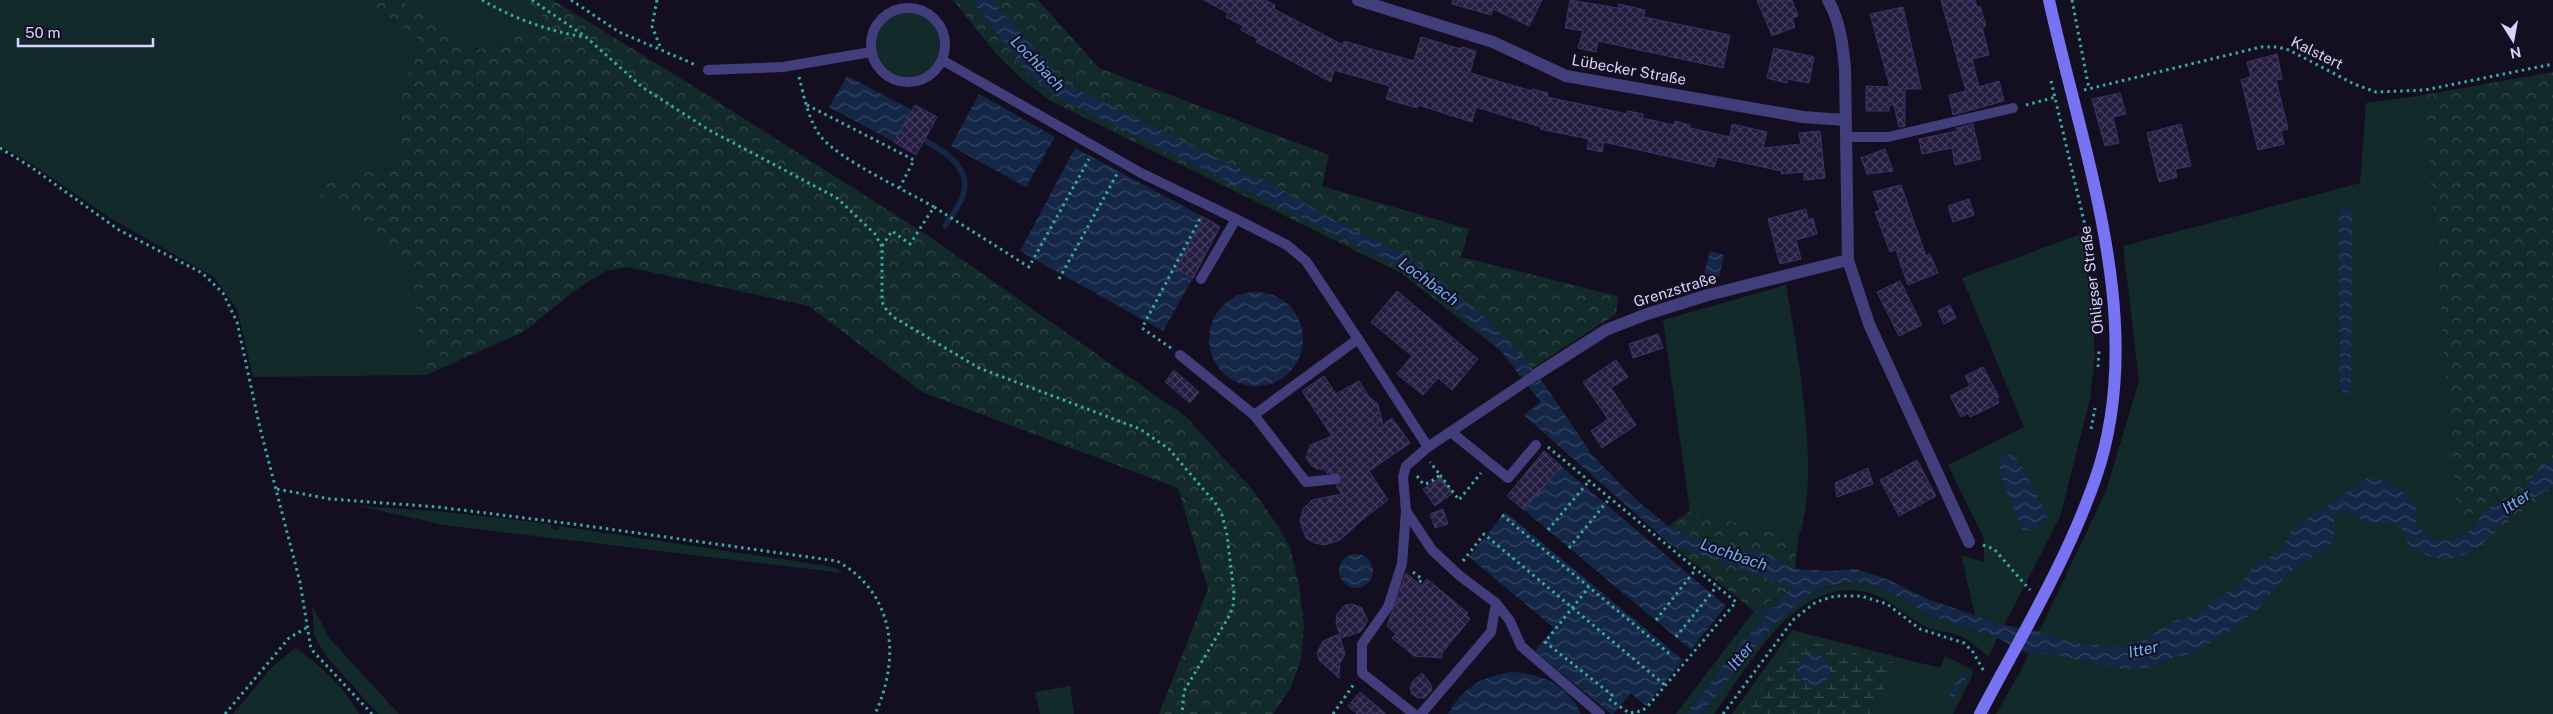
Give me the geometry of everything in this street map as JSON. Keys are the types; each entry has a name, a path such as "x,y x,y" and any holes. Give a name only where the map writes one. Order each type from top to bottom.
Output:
{"main road":[{"name":"Ohligser Straße","path":"1980,714 2073,538 2094,484 2106,437 2113,397 2116,323 2111,282 2098,202 2049,0"}],"street":[{"name":"Lübecker Straße","path":"1358,0 1493,42 1566,76 1803,117 1845,120"},
{"path":"1828,0 1842,39 1845,69 1848,260 1869,324 1969,542"},
{"name":"Grenzstraße","path":"1537,374 1606,330 1647,314 1708,295 1848,260"}],"lane":[{"path":"912,7 928,14 941,26 945,37 945,49 942,60 926,77 915,82 892,79 875,64 871,52 870,40 873,29 880,19 900,8 912,7"},
{"path":"708,70 795,65 871,52"},
{"path":"942,60 1141,173 1236,219 1297,252 1306,261 1358,339 1425,450"},
{"path":"1845,137 1888,137 2013,108"},
{"path":"1201,279 1236,219"},
{"path":"1254,415 1358,339"},
{"path":"1180,355 1254,415 1306,482 1336,479"},
{"name":"Grenzstraße","path":"1408,464 1425,450 1537,374"},
{"path":"1451,432 1508,478 1536,445"},
{"path":"1408,464 1403,476 1406,512 1402,564 1388,607 1362,644 1362,673 1414,714"},
{"path":"1406,512 1432,550 1455,571 1496,603 1510,621 1521,646 1600,714"},
{"path":"1421,714 1491,632 1496,603"}],"path":[{"path":"482,0 521,19 557,32 586,37"},
{"path":"532,0 586,37 642,87 708,130 837,198 875,234 882,247 882,302 887,311 895,318 980,368 1140,430 1168,449 1216,504 1222,515 1227,534 1234,593 1233,607 1184,691 1182,714"},
{"path":"570,0 619,32 708,70"},
{"path":"657,0 652,26 661,49"},
{"path":"2072,0 2089,89"},
{"name":"Kalstert","path":"2071,94 2261,47 2278,46 2289,50 2354,84 2384,92 2425,90 2553,64"},
{"path":"795,65 807,104 821,137 837,152 934,206 1029,268 1090,156"},
{"path":"2050,78 2089,244"},
{"path":"2013,108 2071,94"},
{"path":"807,104 914,160 900,187"},
{"path":"0,148 119,230 202,273 223,293 237,322 260,428 300,582 306,628 311,648 372,714"},
{"path":"1060,279 1118,171"},
{"path":"882,247 892,231 910,244 934,206"},
{"path":"1180,355 1142,328 1202,216"},
{"path":"2098,377 2099,347"},
{"path":"2090,432 2095,405"},
{"path":"1536,445 1541,441 1736,602 1642,711 1634,714 1624,712 1609,698 1612,695 1545,642 1590,587"},
{"path":"1425,450 1440,475 1459,500 1490,462"},
{"path":"1408,464 1423,484 1440,475"},
{"path":"1548,530 1589,481"},
{"path":"277,489 330,499 438,507 837,561 857,574 871,589 888,628 889,665 875,714"},
{"path":"1569,548 1610,498"},
{"path":"1502,515 1671,655"},
{"path":"1455,571 1484,534 1665,685"},
{"path":"1969,542 1994,548 2030,590"},
{"path":"1656,620 1696,569"},
{"path":"2026,597 2034,582"},
{"path":"1676,637 1716,586"},
{"path":"1723,714 1794,619 1816,602 1835,596 1861,596 1887,604 1920,629 1964,643 1973,652 1993,690"},
{"path":"225,714 289,638 306,628"},
{"path":"1333,714 1362,673"}],"green space":[{"path":"0,0 365,0 419,39 400,98 402,167 323,179 320,197 347,216 409,269 426,375 253,377 237,309 214,277 110,218 26,160 0,146"},
{"path":"365,0 400,0 462,44 477,49 499,47 522,34 535,31 543,14 524,0 553,0 693,86 927,235 1185,416 1252,489 1280,529 1290,548 1299,585 1304,625 1301,659 1291,687 1273,714 1159,714 1208,589 1178,488 922,392 809,306 627,267 606,271 581,286 523,332 426,375 409,269 347,216 320,197 323,179 402,167 400,98 419,39"},
{"path":"400,0 524,0 543,14 535,31 500,46 486,49 459,43 434,27"},
{"path":"953,0 1038,0 1099,68 1329,155 1322,186 1469,229 1461,257 1618,296 1616,314 1520,376 1501,351 1401,273 1049,100 1022,79 997,55"},
{"path":"902,13 914,13 931,22 938,33 940,45 938,57 931,68 914,77 902,77 890,72 881,63 876,51 876,39 881,27 890,18"},
{"path":"2553,72 2553,492 2513,518 2478,550 2466,549 2456,504 2424,95"},
{"path":"2424,95 2456,504 2466,549 2478,550 2513,518 2553,492 2553,714 1996,714 2021,670 2106,491 2139,381 2123,246 2360,183 2366,103"},
{"path":"2081,234 2089,282 2095,353 2090,399 2060,517 2004,625 1975,615 1961,555 1984,562 1984,538 1948,465 2024,427 1962,278"},
{"path":"1786,285 1801,378 1808,450 1808,483 1805,513 1798,538 1690,511 1663,320"},
{"path":"1542,381 1593,456 1634,498 1668,526 1690,511 1798,538 1793,587 1754,611 1670,544 1524,415 1541,402 1530,389"},
{"path":"359,506 446,512 551,524 551,529 558,530 559,526 821,565 836,568 843,573 444,525"},
{"path":"1856,581 1882,588 1930,616 1997,638 1989,657 1961,636 1925,627 1880,597 1865,592 1840,591 1817,598 1795,612 1758,651 1714,714 1701,714 1753,648 1797,602 1823,589"},
{"path":"1793,587 1740,644 1686,714 1676,714 1754,611"},
{"path":"312,606 330,639 399,714 378,714 326,656 314,635"},
{"path":"1792,630 1940,668 1945,656 1973,670 1972,676 1953,714 1732,714"},
{"path":"1796,638 1894,663 1873,714 1742,714"},
{"path":"295,648 331,677 359,714 233,714 272,667"},
{"path":"1070,686 1074,714 1040,714 1035,692"}],"water":[{"path":"972,0 992,0 1066,84 1276,186 1337,222 1409,256 1487,319 1532,367 1593,456 1634,498 1668,526 1712,544 1764,553 1794,569 1833,571 1856,569 1887,579 1930,600 2004,625 2042,632 2074,643 2114,647 2143,640 2174,621 2199,615 2216,597 2238,588 2254,565 2280,552 2295,524 2323,509 2368,478 2385,481 2412,498 2417,509 2415,517 2417,526 2435,540 2451,541 2476,527 2483,511 2520,493 2539,469 2553,459 2553,486 2514,512 2484,542 2454,558 2436,558 2417,550 2407,543 2406,533 2396,524 2373,525 2344,511 2334,519 2335,541 2286,575 2256,611 2229,632 2191,654 2174,657 2147,668 2119,669 2049,653 2031,655 1997,638 1930,616 1882,588 1856,581 1828,586 1810,594 1776,622 1701,714 1686,714 1740,644 1792,587 1670,544 1524,415 1541,402 1501,351 1476,326 1407,270 1055,96 1027,73"},
{"path":"847,76 912,110 894,142 829,107"},
{"path":"979,94 1055,137 1026,187 951,146"},
{"path":"1075,148 1204,217 1176,269 1193,278 1163,331 1020,251"},
{"path":"2347,205 2352,212 2351,389 2346,395 2340,389 2339,212"},
{"path":"1710,251 1724,255 1719,277 1704,274"},
{"path":"1256,292 1274,295 1289,306 1300,321 1303,339 1300,357 1289,372 1274,383 1256,386 1238,383 1223,372 1212,357 1209,339 1212,321 1223,306 1238,295"},
{"path":"2013,453 2021,464 2048,518 2034,531 2022,530 2000,475 1999,457"},
{"path":"1561,466 1726,606 1691,650 1524,510"},
{"path":"1505,512 1683,660 1646,706 1631,693 1611,714 1535,651 1554,628 1469,557"},
{"path":"1356,554 1368,559 1373,571 1368,583 1356,588 1344,583 1339,571 1344,559"},
{"path":"1814,654 1820,655 1825,659 1829,664 1829,676 1825,681 1820,685 1814,686 1808,685 1803,681 1799,676 1798,670 1799,664 1803,659 1808,655"},
{"path":"1963,671 1968,674 1952,701 1947,699"},
{"path":"1511,672 1533,675 1553,683 1569,696 1581,714 1448,714 1460,697 1474,685 1482,680"}],"building":[{"path":"1204,0 1265,0 1275,5 1274,9 1343,45 1344,41 1414,61 1421,37 1461,49 1462,47 1476,51 1470,73 1532,91 1532,89 1548,93 1547,97 1627,114 1628,111 1643,114 1642,118 1674,125 1675,121 1690,125 1690,128 1730,137 1732,124 1767,132 1763,148 1801,144 1799,133 1820,131 1825,178 1804,180 1804,172 1782,174 1781,171 1717,157 1714,167 1604,142 1602,152 1587,149 1589,139 1540,129 1541,127 1476,107 1472,122 1418,105 1417,108 1386,99 1390,86 1334,70 1331,82 1256,42 1258,39 1241,30 1243,26 1226,17 1228,13"},
{"path":"1453,0 1542,0 1529,26 1493,9 1491,15 1452,4"},
{"path":"1570,0 1618,8 1619,4 1645,10 1644,17 1730,35 1723,68 1598,41 1596,52 1578,48 1583,31 1565,28"},
{"path":"1757,0 1792,0 1798,16 1792,18 1795,27 1772,36"},
{"path":"1941,0 1975,0 1977,7 1980,6 1986,26 1982,27 1989,55 1972,59 1979,87 1999,81 2004,101 1953,115 1949,95 1966,91"},
{"path":"1903,7 1921,89 1905,89 1905,126 1899,127 1894,105 1889,105 1889,111 1866,111 1866,86 1890,87 1870,14"},
{"path":"1774,48 1814,57 1809,83 1788,79 1787,83 1767,78"},
{"path":"2277,54 2282,79 2276,80 2288,129 2281,131 2284,144 2258,150 2241,80 2251,77 2247,62"},
{"path":"2120,93 2126,114 2113,117 2119,143 2105,146 2092,99"},
{"path":"915,105 937,117 916,155 894,142"},
{"path":"1973,124 1981,159 1955,165 1952,148 1922,154 1919,139 1957,131 1956,128"},
{"path":"2181,124 2191,166 2175,169 2177,177 2159,182 2147,133"},
{"path":"1885,149 1893,171 1867,174 1861,158"},
{"path":"1901,185 1926,256 1930,254 1938,273 1908,285 1896,250 1890,252 1875,212 1880,210 1873,192"},
{"path":"1969,199 1974,215 1953,222 1948,206"},
{"path":"1806,209 1808,220 1813,218 1817,234 1796,240 1801,259 1780,264 1768,219"},
{"path":"1204,217 1220,227 1193,278 1176,269"},
{"path":"1900,281 1922,325 1899,336 1877,292"},
{"path":"1397,291 1478,359 1452,390 1438,378 1423,395 1397,374 1412,356 1371,322"},
{"path":"1950,305 1956,318 1944,324 1938,311"},
{"path":"1658,334 1663,348 1633,358 1629,344"},
{"path":"1616,360 1628,377 1611,388 1636,425 1602,448 1591,431 1608,419 1583,382"},
{"path":"1983,367 1999,397 1997,398 1999,403 1970,417 1968,413 1961,417 1950,396 1970,386 1965,376"},
{"path":"1174,370 1199,392 1190,403 1165,382"},
{"path":"1324,376 1336,394 1359,381 1369,397 1378,404 1383,425 1392,418 1410,443 1369,471 1388,500 1340,540 1325,545 1314,543 1306,538 1300,521 1303,509 1312,500 1342,494 1336,486 1342,481 1341,475 1327,473 1324,469 1317,469 1306,458 1310,445 1332,436 1302,391"},
{"path":"1544,451 1561,466 1524,510 1507,496"},
{"path":"1917,460 1936,496 1899,516 1880,480"},
{"path":"1868,468 1873,484 1837,497 1835,483"},
{"path":"1441,477 1453,493 1435,506 1423,489"},
{"path":"1443,509 1448,524 1435,528 1430,514"},
{"path":"1406,573 1421,586 1427,579 1468,613 1466,615 1470,619 1442,653 1442,658 1414,656 1392,638 1396,634 1387,626"},
{"path":"1353,604 1362,608 1368,621 1360,632 1341,638 1336,623 1337,614 1345,605"},
{"path":"1339,634 1345,654 1340,663 1339,678 1319,660 1317,653 1323,641"},
{"path":"1422,673 1430,683 1432,690 1425,698 1418,698 1412,694 1410,688 1413,681"},
{"path":"1360,692 1386,714 1357,714 1348,706"}],"waterway":[{"path":"924,140 953,160 963,174 965,183 963,196 945,226"},
{"path":"1758,612 1776,611"}],"water label":[{"name":"Lochbach","path":"1038,63"},
{"name":"Lochbach","path":"1429,281"},
{"name":"Itter","path":"2516,501"},
{"name":"Lochbach","path":"1734,554"},
{"name":"Itter","path":"2143,649"},
{"name":"Itter","path":"1740,656"}]}
